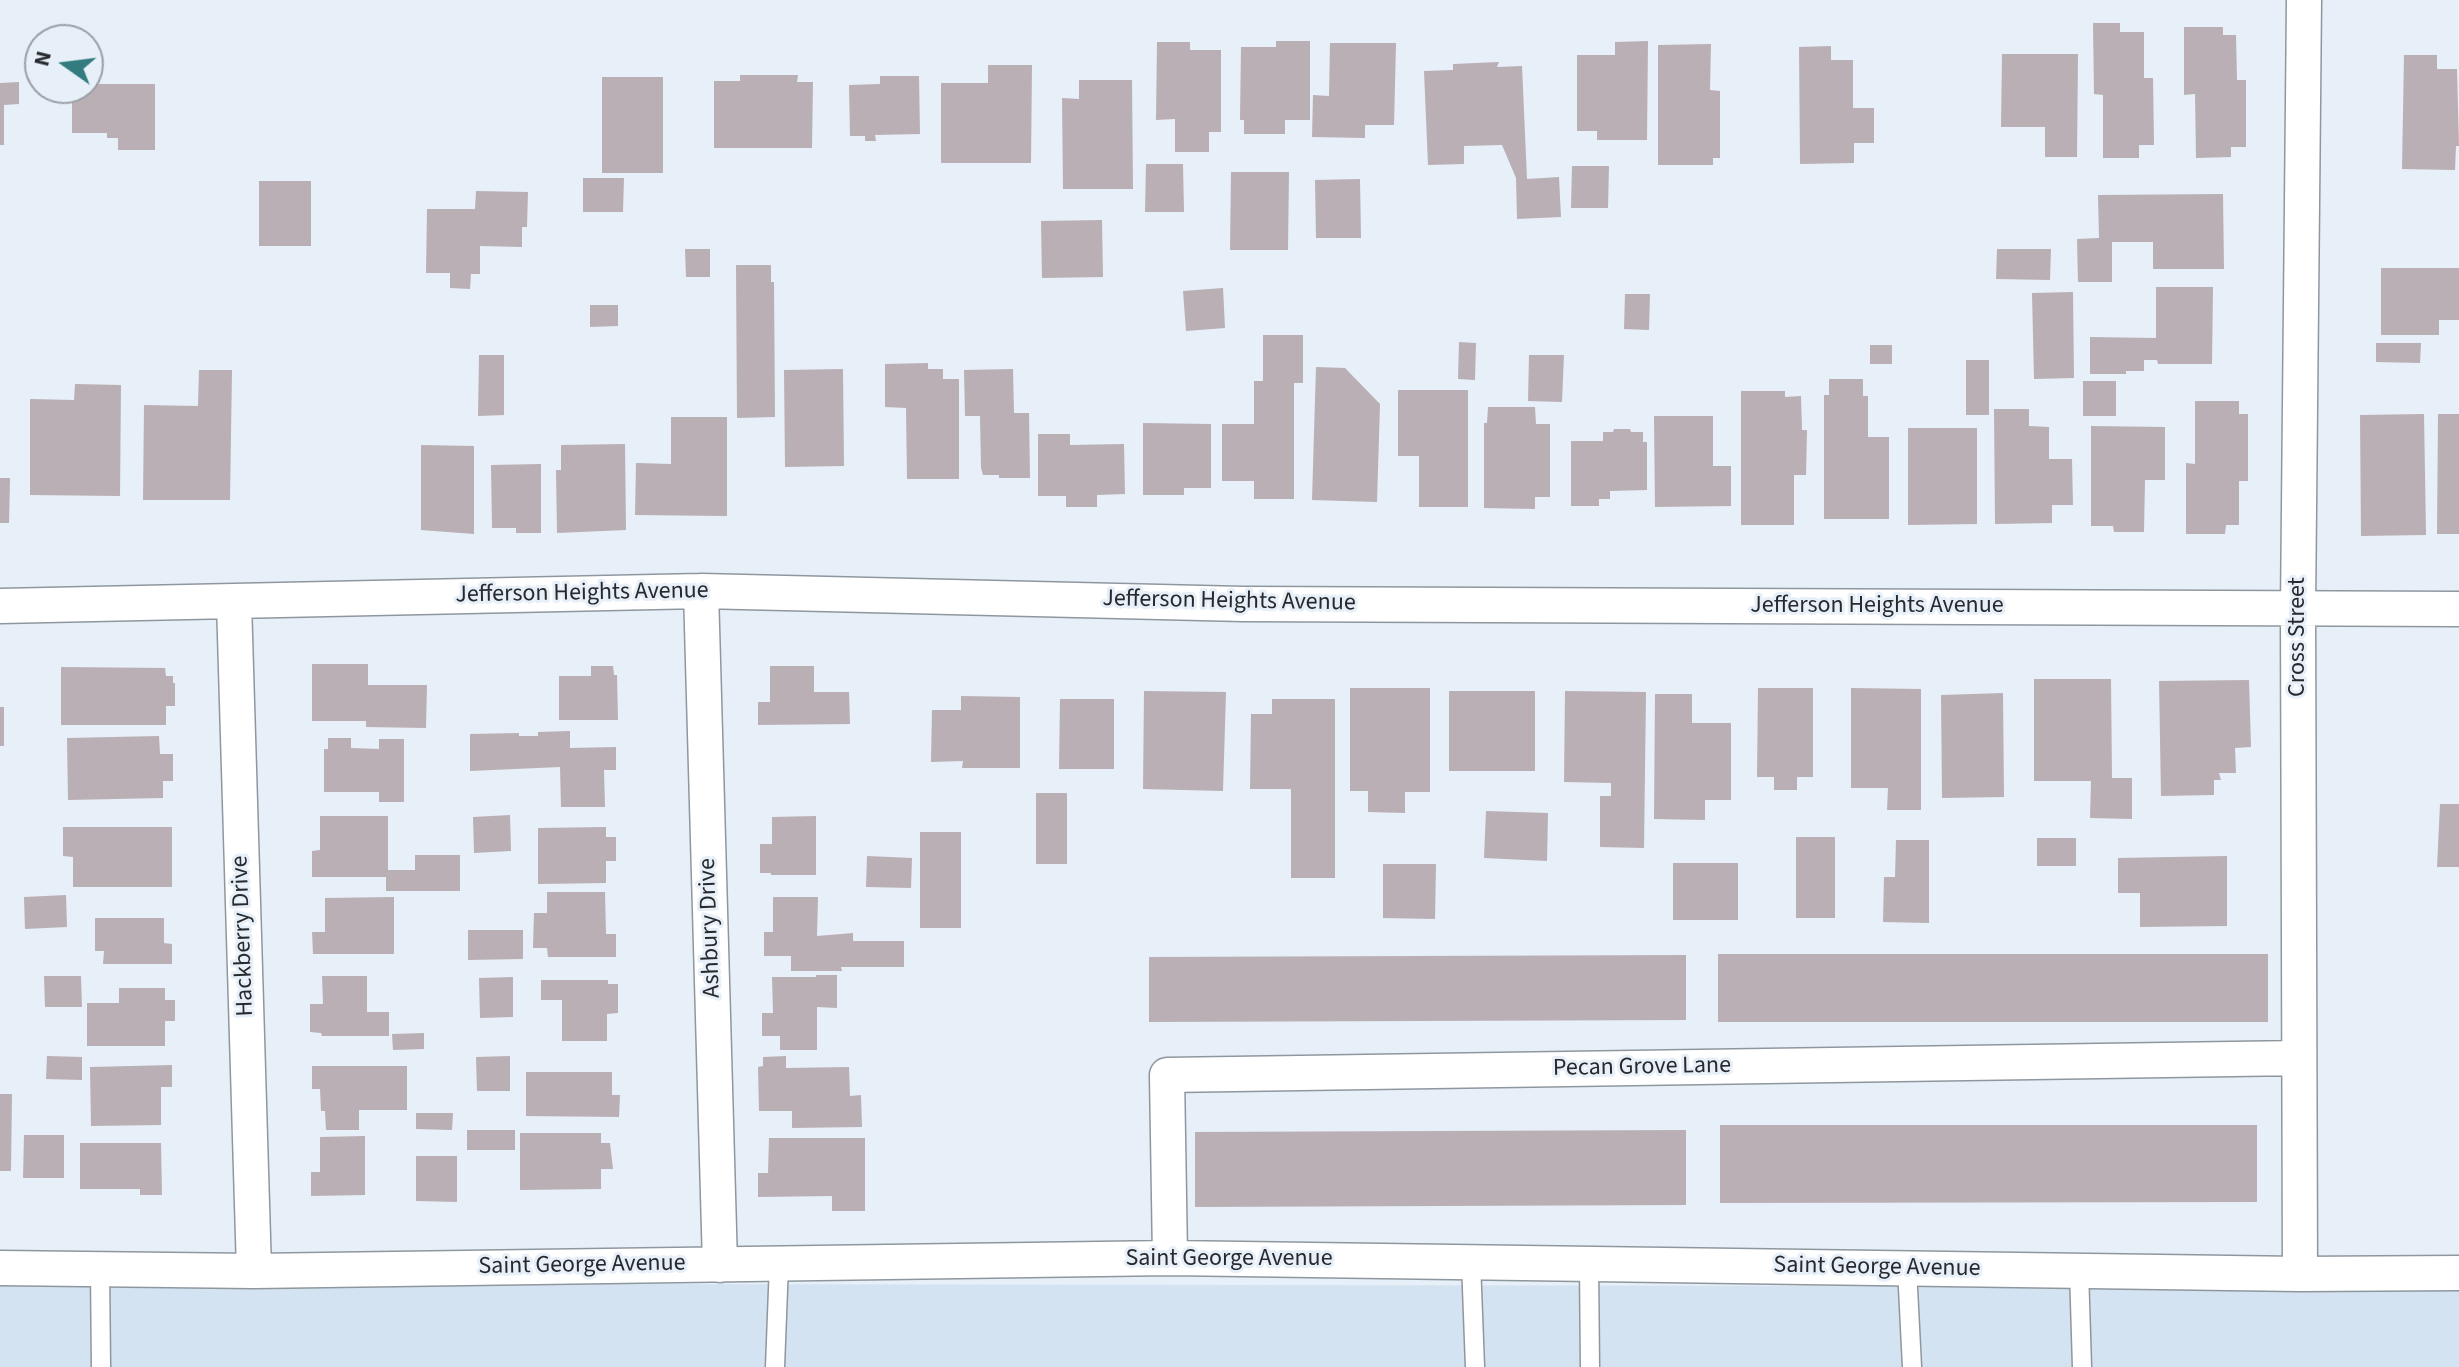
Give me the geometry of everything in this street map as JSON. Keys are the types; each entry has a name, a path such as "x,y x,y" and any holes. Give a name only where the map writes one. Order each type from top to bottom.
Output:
{"street":[{"name":"Cross Street","path":"2300,1274 2298,609 2304,0"},
{"name":"Jefferson Heights Avenue","path":"0,606 701,591 1243,604 2459,609"},
{"name":"Ashbury Drive","path":"701,591 720,1265"},
{"name":"Hackberry Drive","path":"234,602 254,1271"},
{"name":"Pecan Grove Lane","path":"1170,1258 1167,1075 2299,1058"},
{"name":"Saint George Avenue","path":"0,1268 254,1271 1170,1258 2300,1274 2459,1273"}],"lane":[{"path":"1471,1262 1475,1367"},
{"path":"775,1367 779,1264"},
{"path":"1589,1264 1590,1367"},
{"path":"1907,1268 1912,1367"},
{"path":"100,1269 101,1367"},
{"path":"2079,1270 2082,1367"}],"shaded area":[{"path":"0,1283 2459,1287 2459,1367 0,1367"}],"building":[{"path":"2093,23 2120,23 2120,32 2144,32 2144,78 2153,78 2154,145 2139,145 2139,158 2103,158 2103,95 2094,94"},
{"path":"2184,27 2223,27 2223,35 2236,35 2237,80 2246,80 2246,147 2231,147 2231,157 2196,158 2195,94 2184,95"},
{"path":"1276,41 1310,41 1310,120 1285,120 1285,134 1244,134 1244,120 1240,120 1241,47 1276,47"},
{"path":"1648,41 1647,140 1597,140 1597,131 1577,131 1577,55 1615,55 1615,42"},
{"path":"1157,42 1190,42 1190,50 1221,50 1221,132 1209,132 1209,152 1175,152 1175,119 1156,120"},
{"path":"1330,43 1396,43 1394,125 1365,125 1365,138 1312,137 1313,95 1329,96"},
{"path":"1711,44 1710,90 1720,91 1720,158 1713,158 1713,165 1658,165 1658,45"},
{"path":"1831,46 1831,60 1853,60 1853,108 1874,108 1874,143 1854,143 1854,163 1800,164 1799,47"},
{"path":"2002,54 2078,54 2077,157 2045,157 2045,127 2001,127"},
{"path":"2404,55 2437,55 2437,69 2457,69 2459,146 2456,146 2455,170 2402,169"},
{"path":"1499,62 1497,67 1522,66 1527,179 1559,177 1561,217 1517,219 1516,178 1502,145 1464,146 1464,164 1428,165 1424,71 1453,70 1453,64"},
{"path":"988,65 1032,65 1031,163 941,163 941,83 988,83"},
{"path":"740,75 798,75 797,82 813,82 812,148 714,148 714,81 740,81"},
{"path":"880,76 919,76 920,134 875,135 876,141 865,141 865,136 850,136 849,85 880,84"},
{"path":"602,77 663,77 663,173 602,173"},
{"path":"1079,80 1132,80 1133,189 1063,189 1062,98 1079,99"},
{"path":"19,82 19,104 4,105 4,145 0,145 0,83"},
{"path":"104,84 155,84 155,150 118,150 118,138 107,138 107,133 72,133 72,104 104,104"},
{"path":"1146,164 1183,164 1184,212 1145,212"},
{"path":"1572,166 1609,166 1608,208 1571,208"},
{"path":"1231,172 1289,172 1288,250 1230,250"},
{"path":"583,178 624,178 623,212 583,212"},
{"path":"1360,179 1361,238 1316,238 1315,180"},
{"path":"259,181 311,181 311,246 259,246"},
{"path":"476,191 528,192 527,227 522,227 522,247 480,246 480,274 471,274 470,289 450,288 450,273 426,273 427,209 475,209"},
{"path":"2223,194 2224,269 2153,269 2153,242 2112,242 2112,282 2078,282 2077,239 2099,238 2098,195"},
{"path":"1102,220 1103,277 1042,278 1041,221"},
{"path":"685,249 710,249 710,277 686,277"},
{"path":"1997,249 2051,249 2050,280 1996,279"},
{"path":"736,265 771,265 771,282 774,282 775,417 737,418"},
{"path":"2381,268 2459,268 2459,320 2439,320 2439,335 2381,335"},
{"path":"2156,287 2213,287 2212,364 2158,364 2157,360 2144,360 2144,371 2090,374 2090,337 2156,338"},
{"path":"1223,288 1225,328 1186,331 1183,291"},
{"path":"2073,292 2074,378 2034,379 2032,293"},
{"path":"1625,294 1650,294 1649,330 1624,329"},
{"path":"590,305 618,305 618,326 590,327"},
{"path":"1263,335 1303,335 1303,383 1294,383 1294,499 1254,499 1254,481 1222,481 1222,424 1254,424 1254,381 1263,381"},
{"path":"1459,342 1476,343 1475,380 1458,379"},
{"path":"2376,343 2421,343 2420,363 2376,362"},
{"path":"1870,345 1892,345 1892,364 1870,364"},
{"path":"479,355 504,355 504,415 478,416"},
{"path":"1529,355 1564,355 1562,402 1528,401"},
{"path":"1966,360 1989,360 1989,415 1966,415"},
{"path":"928,363 928,369 943,369 943,379 959,379 959,479 907,479 906,408 885,407 885,364"},
{"path":"1316,367 1345,368 1380,404 1377,502 1312,500"},
{"path":"843,369 844,466 785,467 784,370"},
{"path":"1013,369 1014,413 1029,413 1030,478 983,475 980,416 965,416 964,370"},
{"path":"199,370 232,370 230,500 143,500 144,405 198,406"},
{"path":"1829,379 1863,379 1863,396 1868,396 1868,437 1889,437 1889,519 1824,519 1824,395 1829,395"},
{"path":"2083,381 2116,381 2116,416 2083,416"},
{"path":"75,384 121,385 120,496 30,495 30,399 74,400"},
{"path":"1398,390 1468,390 1468,507 1419,507 1419,456 1398,456"},
{"path":"1741,391 1785,391 1785,397 1801,396 1802,430 1807,430 1806,475 1794,475 1794,525 1741,525"},
{"path":"2195,401 2239,401 2239,414 2248,414 2248,481 2239,481 2239,525 2226,525 2225,534 2186,534 2186,463 2195,464"},
{"path":"1488,407 1535,407 1536,424 1550,424 1550,497 1535,497 1535,509 1484,508 1484,423 1487,423"},
{"path":"1994,409 2029,409 2029,426 2049,427 2049,459 2072,459 2073,505 2052,505 2052,523 1995,524"},
{"path":"2424,414 2426,535 2361,536 2360,415"},
{"path":"2438,414 2459,414 2459,534 2437,534"},
{"path":"1654,416 1713,416 1713,466 1731,466 1731,506 1655,507"},
{"path":"671,417 727,417 727,516 635,515 636,463 671,464"},
{"path":"1143,423 1211,424 1211,488 1184,488 1184,495 1143,495"},
{"path":"2091,426 2165,427 2165,480 2145,480 2144,532 2114,532 2113,526 2091,526"},
{"path":"1908,428 1977,428 1977,524 1908,525"},
{"path":"1614,429 1643,432 1643,442 1647,442 1647,490 1610,491 1610,499 1599,499 1599,506 1571,506 1571,441 1603,441 1603,432 1613,432"},
{"path":"1038,434 1070,434 1070,445 1124,444 1125,494 1097,495 1097,507 1066,507 1066,496 1038,496"},
{"path":"625,444 626,530 557,533 556,470 561,470 561,445"},
{"path":"421,445 474,446 474,534 421,530"},
{"path":"541,464 541,533 516,533 516,528 492,528 491,465"},
{"path":"0,478 10,478 9,523 0,523"},
{"path":"312,664 368,664 368,685 427,685 426,728 366,727 366,721 312,721"},
{"path":"591,666 613,666 614,675 617,675 618,720 559,720 559,676 591,676"},
{"path":"770,666 814,666 814,692 849,692 850,724 758,725 758,702 770,702"},
{"path":"61,667 165,668 166,676 173,676 175,683 175,706 166,706 166,725 61,725"},
{"path":"2034,679 2111,679 2112,778 2132,778 2132,819 2090,818 2091,781 2034,781"},
{"path":"2249,680 2251,747 2235,748 2236,773 2219,773 2221,780 2214,780 2214,795 2161,796 2159,681"},
{"path":"1350,688 1430,688 1430,792 1405,792 1405,813 1368,812 1368,791 1350,791"},
{"path":"1758,688 1813,688 1813,777 1797,777 1797,790 1774,790 1774,777 1757,777"},
{"path":"1851,688 1921,689 1921,810 1887,810 1888,788 1851,788"},
{"path":"1144,691 1226,692 1223,791 1143,789"},
{"path":"1449,691 1535,691 1535,771 1449,771"},
{"path":"1565,691 1646,692 1644,848 1600,847 1600,796 1611,796 1611,783 1564,782"},
{"path":"2003,693 2004,797 1942,798 1941,695"},
{"path":"1655,694 1692,694 1692,723 1731,723 1731,800 1705,800 1705,820 1654,819"},
{"path":"961,696 1020,697 1020,768 962,768 963,761 931,762 932,710 961,710"},
{"path":"1060,699 1114,699 1114,769 1059,769"},
{"path":"1272,699 1335,699 1335,878 1291,878 1291,789 1250,789 1251,714 1272,714"},
{"path":"0,707 4,707 4,746 0,746"},
{"path":"570,731 570,748 616,747 616,770 604,770 605,807 561,807 560,767 470,771 470,734 519,733 519,736 538,736 538,732"},
{"path":"159,736 160,754 173,754 173,781 163,781 163,798 68,800 67,738"},
{"path":"328,738 351,738 351,748 379,749 379,739 404,739 404,802 379,802 379,792 324,792 324,749 328,749"},
{"path":"1036,793 1067,793 1067,864 1036,864"},
{"path":"2440,804 2459,804 2459,867 2437,867"},
{"path":"1486,811 1548,813 1547,861 1484,858"},
{"path":"510,815 511,851 474,853 473,817"},
{"path":"320,816 388,816 388,870 415,870 415,855 460,855 460,891 386,891 386,877 312,877 312,851 320,850"},
{"path":"816,816 816,875 760,873 760,844 772,844 772,817"},
{"path":"63,827 172,827 172,887 73,887 73,857 63,856"},
{"path":"606,827 606,837 616,837 616,861 606,861 606,883 538,884 538,828"},
{"path":"920,832 961,832 961,928 920,928"},
{"path":"1796,837 1835,837 1835,918 1796,918"},
{"path":"2037,838 2076,838 2076,866 2037,866"},
{"path":"1896,840 1929,840 1929,923 1883,922 1884,877 1895,877"},
{"path":"867,856 912,858 911,888 866,887"},
{"path":"2227,856 2227,926 2140,927 2140,893 2118,893 2118,858"},
{"path":"1673,863 1738,863 1738,920 1673,920"},
{"path":"1383,864 1436,864 1435,919 1383,918"},
{"path":"547,892 605,892 606,934 616,934 616,957 548,957 547,948 533,948 534,913 547,913"},
{"path":"66,895 67,927 25,929 24,897"},
{"path":"394,897 394,954 313,954 312,932 325,932 325,898"},
{"path":"773,897 818,897 817,936 853,933 853,941 904,941 904,967 791,971 791,956 764,956 764,932 773,932"},
{"path":"95,918 164,918 164,943 172,944 172,964 103,964 104,951 95,951"},
{"path":"468,930 523,930 523,959 468,960"},
{"path":"1718,954 2268,954 2268,1022 1718,1022"},
{"path":"1686,955 1686,1020 1149,1022 1149,957"},
{"path":"837,975 837,1008 817,1007 817,1050 780,1050 780,1036 762,1036 762,1013 773,1013 772,977"},
{"path":"44,976 81,976 82,1007 45,1007"},
{"path":"322,976 367,976 367,1012 389,1012 389,1036 322,1036 321,1033 310,1032 310,1004 323,1004"},
{"path":"513,977 513,1017 480,1018 479,978"},
{"path":"541,980 608,980 608,984 618,984 618,1013 607,1014 607,1041 562,1041 562,1000 541,1000"},
{"path":"119,988 165,988 165,1000 175,1000 175,1021 165,1021 165,1046 87,1046 87,1003 119,1003"},
{"path":"424,1033 424,1049 393,1050 392,1034"},
{"path":"47,1056 82,1057 82,1080 46,1079"},
{"path":"510,1056 510,1091 477,1091 476,1057"},
{"path":"786,1056 786,1068 849,1067 850,1096 861,1095 862,1127 792,1128 792,1111 759,1111 758,1067 763,1066 763,1057"},
{"path":"172,1065 172,1087 161,1087 161,1125 91,1126 90,1067"},
{"path":"312,1066 407,1066 407,1110 359,1110 359,1130 326,1130 320,1089 312,1089"},
{"path":"526,1072 612,1072 612,1095 620,1095 619,1117 526,1116"},
{"path":"0,1094 12,1094 11,1171 0,1171"},
{"path":"416,1113 453,1113 452,1130 416,1129"},
{"path":"1720,1125 2257,1125 2257,1202 1720,1203"},
{"path":"467,1130 515,1130 515,1150 467,1150"},
{"path":"1686,1130 1686,1205 1195,1207 1195,1132"},
{"path":"520,1133 601,1133 601,1143 610,1143 613,1169 601,1169 601,1189 520,1190"},
{"path":"24,1135 64,1135 64,1178 23,1178"},
{"path":"365,1136 365,1195 311,1196 311,1172 320,1172 320,1137"},
{"path":"769,1138 865,1138 865,1211 832,1211 832,1196 758,1197 758,1173 768,1173"},
{"path":"80,1143 161,1143 162,1195 140,1195 140,1189 80,1189"},
{"path":"416,1156 457,1156 457,1202 416,1201"}]}
